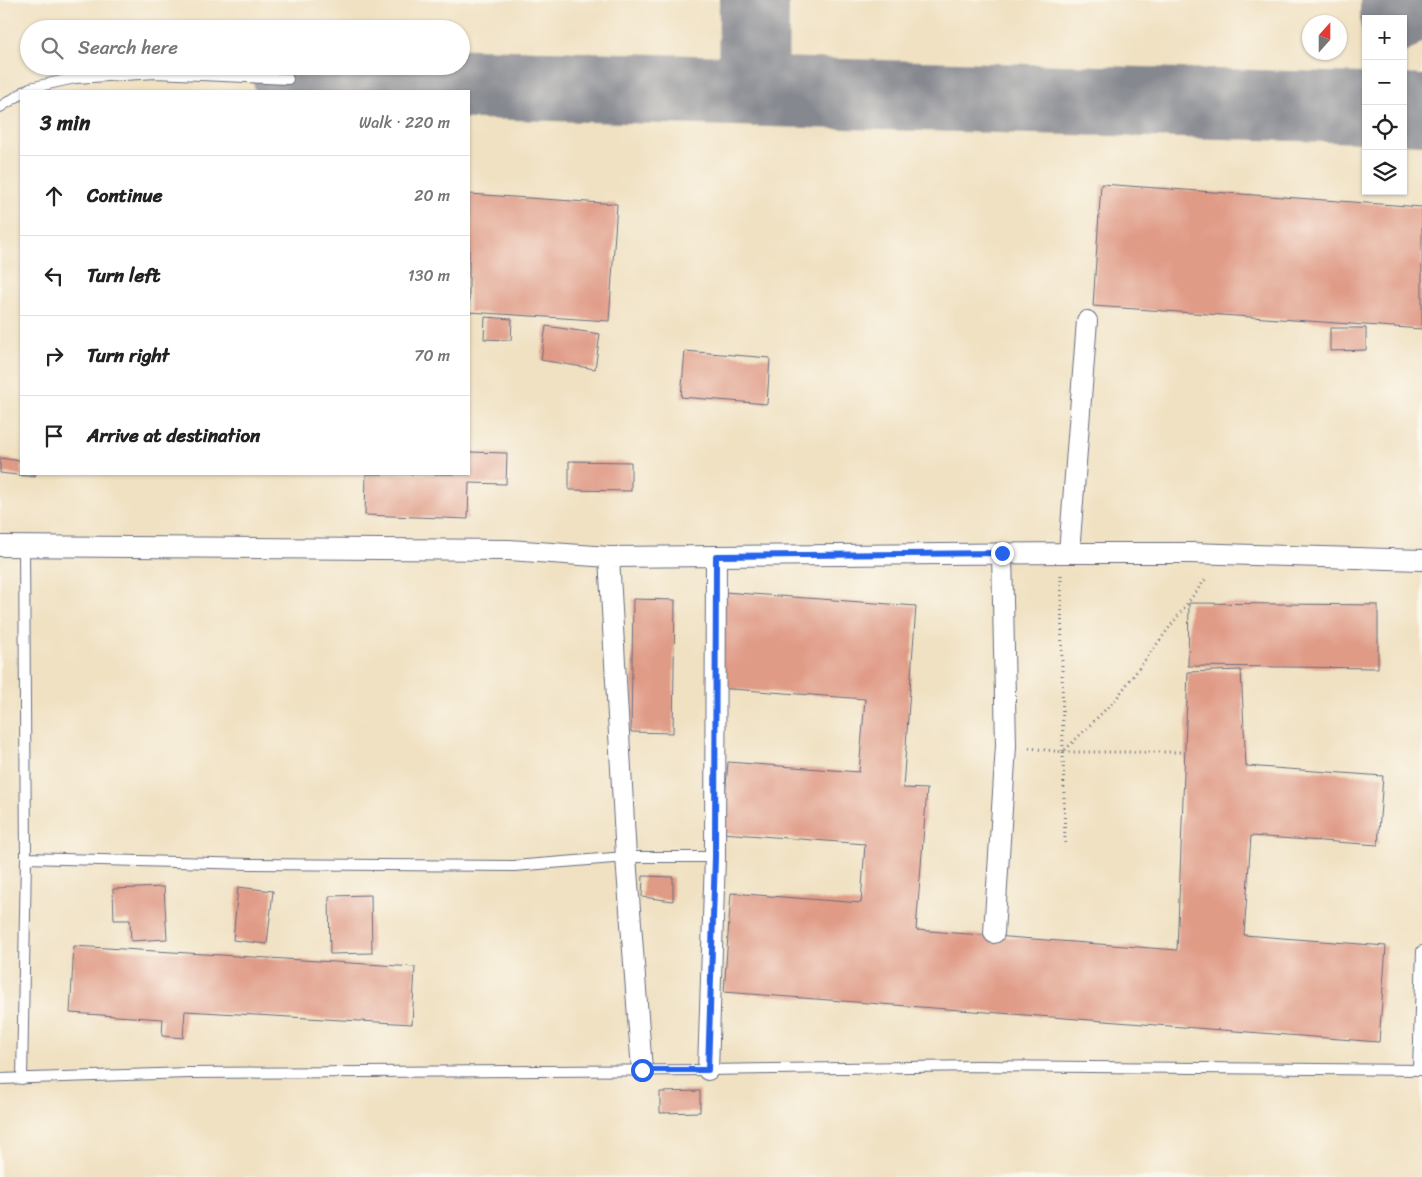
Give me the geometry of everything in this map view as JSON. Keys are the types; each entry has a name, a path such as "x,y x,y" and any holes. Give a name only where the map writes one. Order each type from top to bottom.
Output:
{"street":[{"path":"1065,553 1087,321"},
{"path":"0,546 509,550 609,557 1065,553 1227,554 1422,560"},
{"path":"994,933 1006,746 1002,553"},
{"path":"708,1070 715,857 716,556"},
{"path":"609,557 626,857 642,1070"}],"lane":[{"path":"27,90 75,78 124,75"},
{"path":"200,75 288,79"},
{"path":"0,107 20,95"},
{"path":"22,1079 26,858 24,547"},
{"path":"26,858 251,864 514,866 626,857 715,857"},
{"path":"0,1079 189,1073 708,1070 979,1066 1420,1070 1422,951"}],"path":[{"path":"1065,553 1063,752 1065,843"},
{"path":"1063,752 1116,699 1203,582 1227,554"},
{"path":"1006,746 1063,752 1181,752"}],"building":[{"path":"1101,184 1422,207 1422,329 1093,306"},
{"path":"470,194 617,204 609,321 470,312"},
{"path":"485,317 512,319 511,340 484,339"},
{"path":"546,326 600,334 595,369 541,360"},
{"path":"1330,328 1366,328 1366,350 1330,351"},
{"path":"685,351 770,358 767,404 681,397"},
{"path":"470,452 507,453 506,484 469,483 468,519 365,515 366,475 470,475"},
{"path":"0,458 20,461 20,475 36,475 35,477 0,473"},
{"path":"569,461 631,462 631,491 569,490"},
{"path":"724,592 916,606 903,788 927,789 916,930 1177,950 1188,672 1241,670 1246,766 1383,776 1378,845 1251,836 1244,935 1386,946 1379,1042 724,992 731,893 861,903 865,844 722,833 728,762 859,772 865,699 718,688"},
{"path":"633,599 675,600 673,733 631,732"},
{"path":"1189,603 1378,605 1378,668 1188,666"},
{"path":"643,876 673,877 673,901 642,897"},
{"path":"164,887 167,939 131,941 130,920 114,920 113,889"},
{"path":"238,887 273,891 267,944 233,940"},
{"path":"371,895 372,953 330,954 329,896"},
{"path":"74,946 415,967 412,1024 185,1011 183,1038 162,1036 163,1019 70,1013"},
{"path":"700,1091 700,1112 660,1113 660,1092"}],"taxiway":[{"path":"753,92 754,0"},
{"path":"1395,0 1395,15"},
{"path":"288,79 1362,108"},
{"path":"1407,109 1422,110"}],"route":[{"path":"642,1070 708,1070 715,857 716,556 1002,553"}]}
